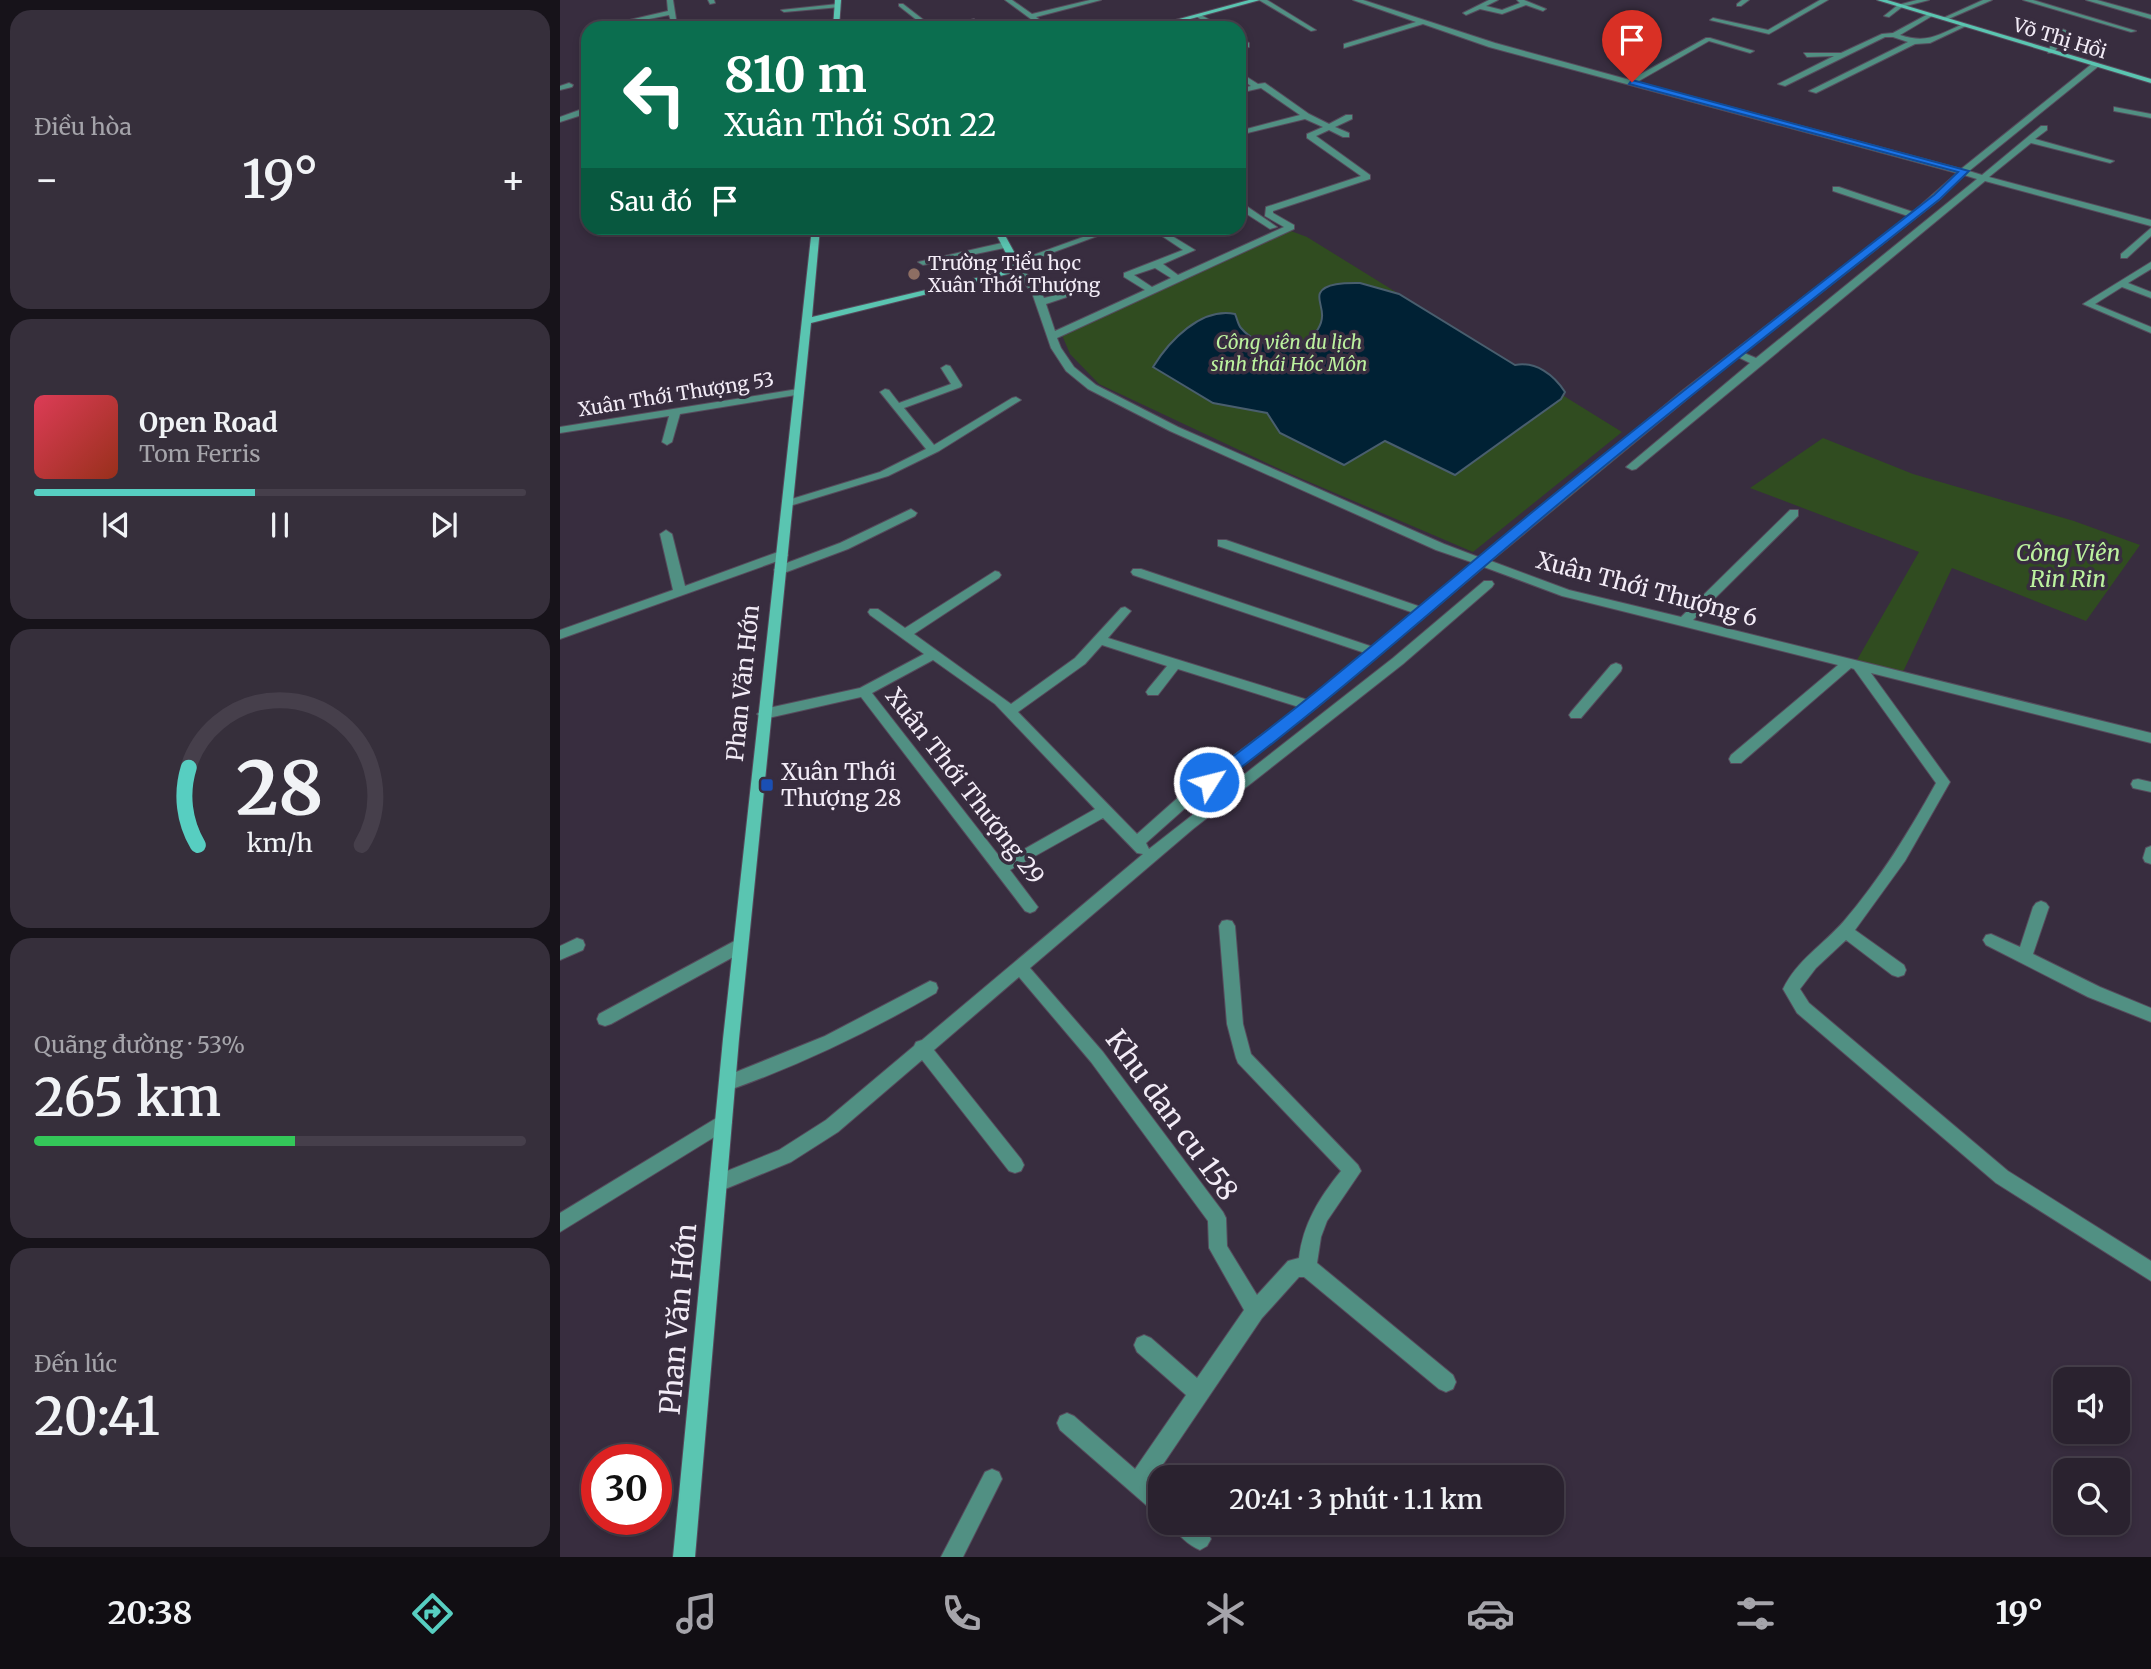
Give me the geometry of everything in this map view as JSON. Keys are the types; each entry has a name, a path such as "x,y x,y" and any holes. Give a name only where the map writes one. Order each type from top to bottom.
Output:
{"main road":[{"path":"1178,21 1256,0"},
{"name":"Võ Thị Hồi","path":"1880,0 2151,82"},
{"path":"837,21 838,3"},
{"name":"Phan Văn Hớn","path":"684,1557 740,945 789,503 815,235"},
{"path":"806,321 1018,266 1001,235"}],"street":[{"path":"1008,0 1037,21"},
{"path":"1032,16 1098,0"},
{"path":"1262,0 1313,30"},
{"path":"1466,13 1494,0"},
{"path":"1515,0 1543,9"},
{"path":"1739,5 1746,0"},
{"path":"1801,0 1822,2"},
{"path":"1887,16 1900,6 1926,0"},
{"path":"1944,19 1989,0"},
{"path":"2026,0 2133,32"},
{"path":"2089,0 2150,19"},
{"path":"1361,1 1492,45 2151,223"},
{"path":"625,13 671,2 671,13 675,21"},
{"path":"1713,20 1769,32 1822,2"},
{"path":"784,10 838,3"},
{"path":"1480,6 1503,12 1526,3"},
{"path":"901,5 922,21"},
{"path":"629,21 671,13"},
{"path":"1894,35 1930,15"},
{"path":"1199,16 1208,21"},
{"path":"1347,46 1423,22"},
{"path":"1782,84 1884,35 1928,42 1965,25"},
{"path":"2049,27 2063,31 2071,37 2067,43 2054,46 2051,51"},
{"path":"1632,82 1708,39 1750,51"},
{"path":"1813,91 1914,41"},
{"path":"1807,55 1843,54"},
{"path":"1136,843 1187,798 1310,706 1421,611 1914,215 1964,171 2096,65"},
{"path":"1246,79 1257,86"},
{"path":"1246,89 1262,85 1310,117 1346,135"},
{"path":"2118,109 2151,116"},
{"path":"560,120 581,112"},
{"path":"1246,131 1338,112"},
{"path":"1053,336 1291,227 1268,214 1269,209 1367,177 1310,136 1349,117"},
{"path":"1632,467 2044,128"},
{"path":"2030,140 2110,162"},
{"path":"1836,189 1914,215"},
{"path":"1224,258 1216,252 1274,228 1246,210"},
{"path":"2124,256 2151,230"},
{"path":"1018,266 1097,235"},
{"path":"1152,291 1127,275 1189,250 1165,235"},
{"path":"923,262 1006,245"},
{"path":"1156,264 1178,279"},
{"path":"2151,265 2088,304 2151,330"},
{"name":"Xuân Thới Thượng 6","path":"1018,266 1041,302 1056,348 1070,369 1092,387 1300,487 1480,563 1566,593 2151,738"},
{"path":"2122,284 2151,295"},
{"path":"1041,302 1068,295"},
{"path":"1738,354 1757,362"},
{"path":"897,407 957,385 946,368"},
{"name":"Xuân Thới Thượng 53","path":"560,430 798,392"},
{"path":"885,392 933,450"},
{"path":"789,503 884,474 933,450 1016,400"},
{"path":"667,442 676,412"},
{"path":"560,635 680,592 844,546 911,513"},
{"path":"1685,621 1794,513"},
{"path":"666,534 680,592"},
{"path":"1222,543 1421,611"},
{"path":"1137,572 1375,652"},
{"path":"904,634 995,575"},
{"path":"719,1177 785,1157 832,1126 922,1047 1150,857 1398,661 1488,584"},
{"path":"1010,711 1080,661 1125,611"},
{"path":"874,612 1010,711 1150,857"},
{"path":"1100,639 1310,706"},
{"path":"764,714 864,692 934,654"},
{"path":"1153,692 1176,663"},
{"path":"1736,759 1853,665 1942,782 1897,867 1845,931 1797,975 1791,989 1803,1008 2002,1177 2151,1272"},
{"path":"1576,715 1616,668"},
{"name":"Xuân Thới Thượng 29","path":"864,692 1030,907"},
{"path":"1002,868 1103,811"},
{"path":"2024,957 2040,907"},
{"path":"1227,926 1235,1024 1244,1058 1352,1171 1319,1212 1309,1244 1307,1267"},
{"path":"1845,931 1898,970"},
{"path":"1991,940 2094,992 2151,1015"},
{"path":"560,953 577,945"},
{"path":"605,1019 740,945"},
{"name":"Khu dan cu 158","path":"1019,966 1097,1057 1217,1218 1218,1248 1255,1311"},
{"path":"727,1083 762,1071 868,1023 930,988"},
{"path":"922,1047 1015,1165"},
{"path":"560,1223 723,1122"},
{"path":"1137,1484 1255,1311 1295,1268 1307,1267 1446,1382"},
{"path":"1144,1345 1199,1393"},
{"path":"1067,1423 1148,1494"},
{"path":"952,1557 992,1479"},
{"path":"1196,1535 1200,1539"}],"green space":[{"name":"Công viên du lịch sinh thái Hóc Môn","path":"1291,231 1307,237 1622,432 1473,552 1286,472 1099,384 1070,354 1062,335"},
{"name":"Công Viên Rin Rin","path":"1823,438 1913,474 2074,521 2140,545 2086,621 1952,568 1902,674 1857,660 1919,552 1750,488"}],"water":[{"path":"1360,283 1399,294 1515,365 1537,367 1556,380 1565,392 1561,399 1455,475 1385,441 1344,465 1280,433 1267,413 1213,403 1153,367 1187,328 1198,321 1222,313 1235,314 1241,328 1258,341 1269,345 1302,342 1311,337 1321,323 1319,296 1323,289 1338,284"}],"place":[{"name":"Trường Tiểu học Xuân Thới Thượng","path":"914,274"},
{"name":"Xuân Thới Thượng 28","path":"767,785"}],"route":[{"path":"1209,782 1275,734 1539,513 1686,393 1937,197 1964,171 1632,82"}]}
